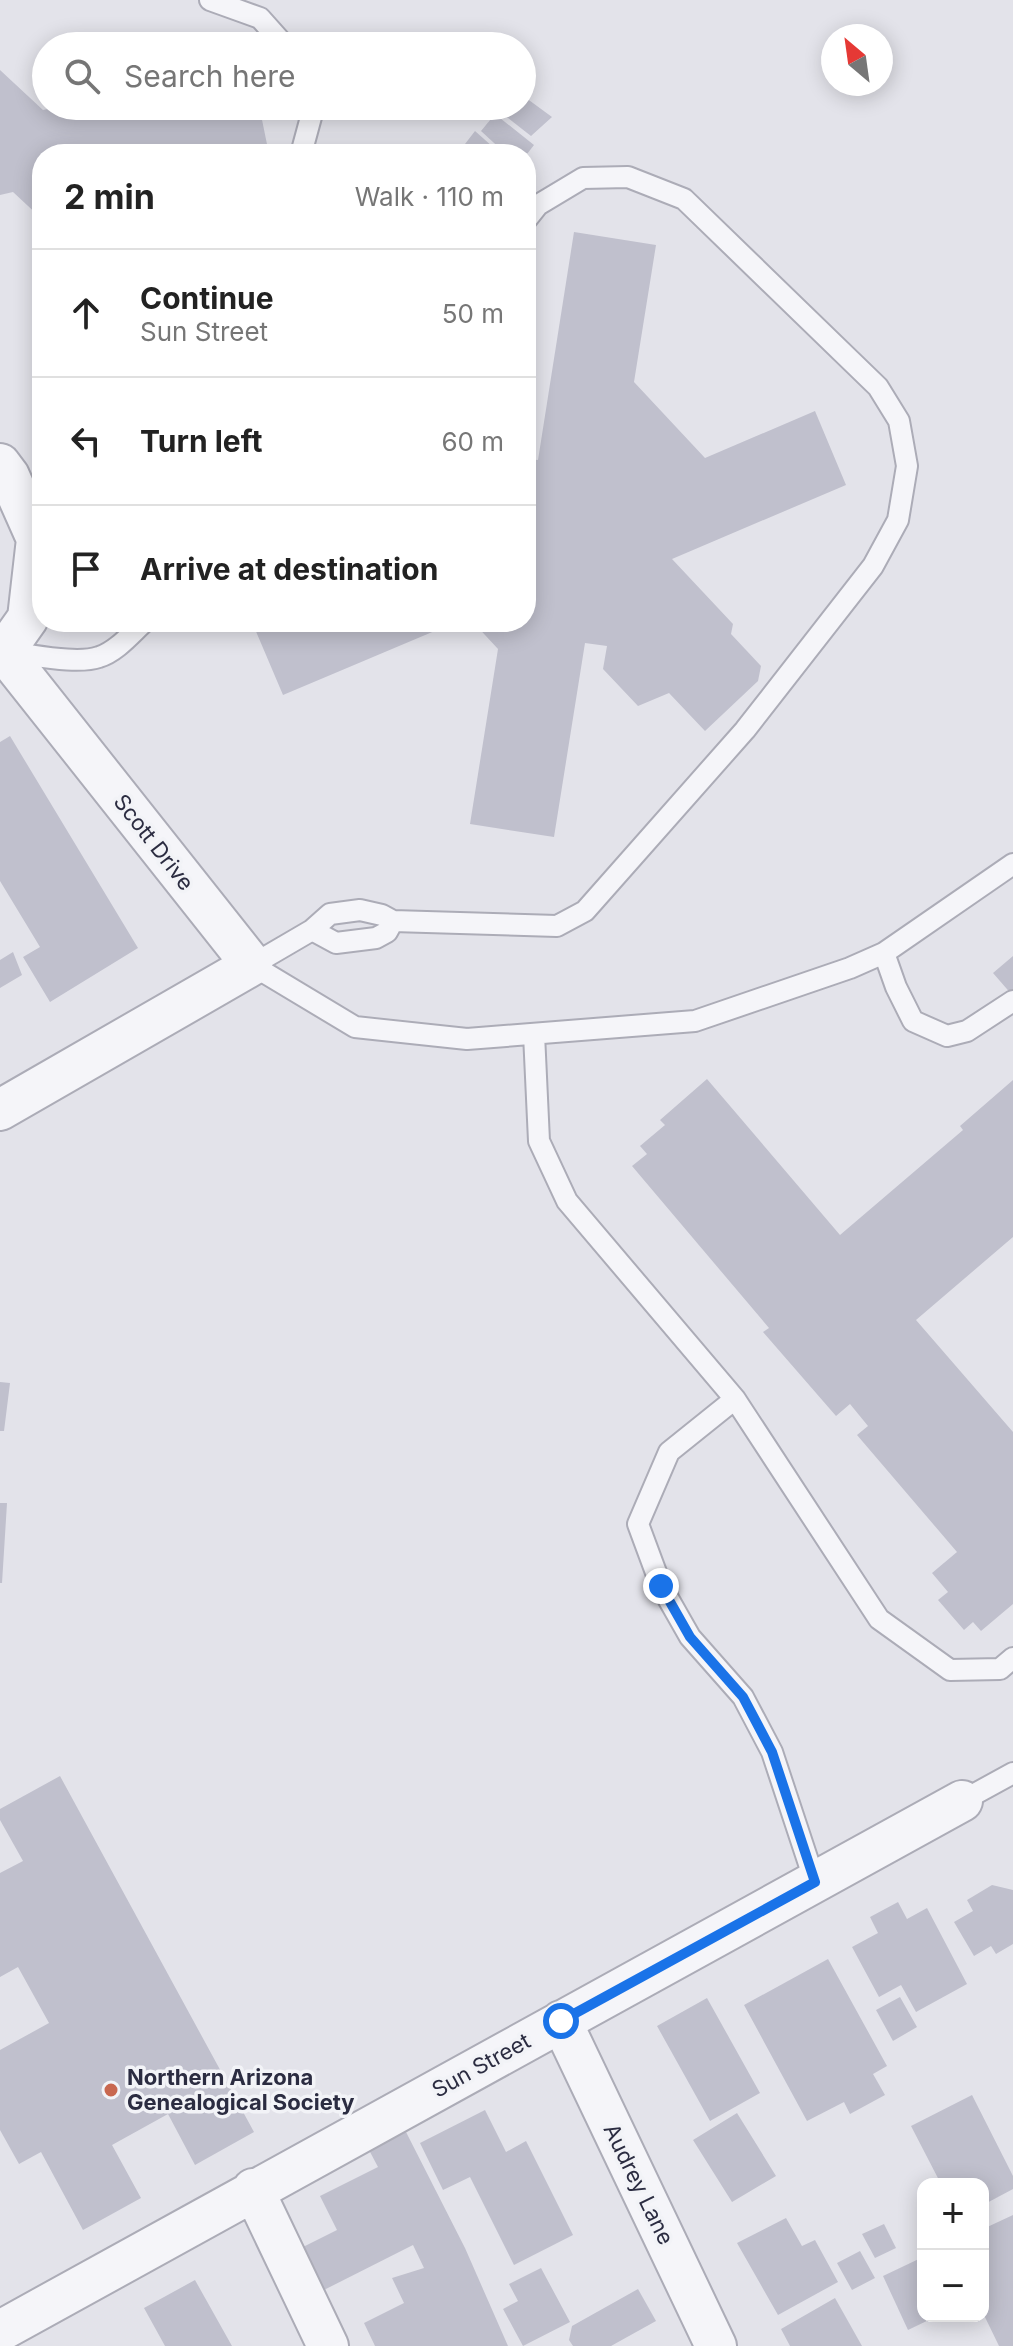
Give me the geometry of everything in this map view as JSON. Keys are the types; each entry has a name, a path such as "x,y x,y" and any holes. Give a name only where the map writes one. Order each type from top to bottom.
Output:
{"street":[{"path":"0,464 32,521"},
{"path":"2,650 28,618 32,591"},
{"name":"Scott Drive","path":"2,650 252,965"},
{"path":"0,1110 252,965"},
{"name":"Sun Street","path":"0,2331 962,1801"},
{"name":"Audrey Lane","path":"561,2021 716,2346"},
{"path":"253,2189 328,2346"}],"lane":[{"path":"210,0 260,18 272,32"},
{"path":"304,144 310,120"},
{"path":"536,208 583,178 628,177 684,199 878,387 899,421 907,466 898,520 873,566 745,730 585,911 557,926 393,921 360,910 330,914 312,930 252,965 355,1027 467,1039 695,1021 850,968 884,953 1013,864"},
{"path":"2,650 76,659 100,657 133,632"},
{"path":"312,930 336,943 376,938 387,932 393,921"},
{"path":"884,953 913,1021 947,1036 967,1031 1013,1001"},
{"path":"534,1034 539,1141 567,1201 735,1399 879,1619 950,1670 1000,1669 1013,1658"},
{"path":"735,1399 669,1452 638,1524 661,1586 690,1637 743,1697 772,1752 815,1882"},
{"path":"962,1801 1013,1773"}],"building":[{"path":"0,70 32,100 32,120 262,120 267,144 32,144 32,210 13,192 0,195"},
{"path":"536,105 552,117 531,136 511,120 536,120"},
{"path":"490,120 503,120 533,144 495,144 481,131"},
{"path":"475,131 490,144 465,144"},
{"path":"574,232 656,245 634,382 705,458 815,411 846,485 672,559 733,624 731,634 761,666 758,681 705,731 669,693 638,706 603,669 607,646 585,643 554,837 470,824 498,649 482,632 536,632 538,460"},
{"path":"256,632 432,632 283,695"},
{"path":"10,736 138,948 50,1002 23,957 40,947 0,881 0,742"},
{"path":"13,952 22,975 0,988 0,960"},
{"path":"1013,956 1013,996 993,973"},
{"path":"707,1079 840,1235 963,1130 960,1126 1013,1080 1013,1237 916,1320 1013,1432 1013,1604 981,1631 973,1622 964,1630 938,1600 948,1592 932,1573 957,1552 857,1435 868,1426 850,1404 836,1416 763,1332 769,1328 632,1166 647,1154 640,1146 665,1125 660,1120"},
{"path":"0,1382 10,1383 4,1431 0,1431"},
{"path":"0,1503 7,1503 2,1583 0,1583"},
{"path":"60,1776 254,2132 195,2165 168,2114 112,2145 141,2198 83,2230 41,2152 19,2164 0,2130 0,2050 49,2023 18,1967 0,1977 0,1873 23,1861 0,1820 0,1809"},
{"path":"992,1885 1013,1890 1013,1944 996,1954 991,1946 974,1956 954,1922 973,1911 967,1900"},
{"path":"898,1902 907,1919 927,1908 967,1984 916,2012 901,1985 879,1997 852,1947 878,1933 870,1917"},
{"path":"828,1959 887,2066 873,2074 885,2095 850,2114 844,2102 807,2121 744,2005"},
{"path":"900,1997 917,2027 893,2041 876,2010"},
{"path":"707,1998 760,2093 710,2121 657,2026"},
{"path":"972,2095 1013,2176 1013,2189 989,2202 989,2178 938,2178 911,2126"},
{"path":"485,2110 506,2152 526,2141 573,2235 514,2265 470,2177 443,2190 420,2143"},
{"path":"737,2113 776,2176 732,2202 693,2140"},
{"path":"406,2132 465,2248 508,2346 375,2346 364,2323 404,2303 392,2278 424,2268 413,2245 318,2293 297,2250 337,2230 320,2196 378,2167 369,2150"},
{"path":"1013,2215 1013,2346 999,2346 987,2322 989,2226"},
{"path":"786,2218 802,2246 815,2240 838,2282 778,2315 737,2243"},
{"path":"884,2224 896,2248 875,2258 862,2234"},
{"path":"860,2251 875,2278 852,2290 837,2263"},
{"path":"917,2260 917,2322 925,2322 908,2330 883,2276"},
{"path":"541,2268 570,2322 523,2346 503,2309 518,2301 509,2284"},
{"path":"195,2280 232,2346 165,2346 144,2308"},
{"path":"638,2289 656,2321 611,2346 573,2346 569,2340 572,2326"},
{"path":"835,2298 862,2346 790,2346 781,2329"}],"place":[{"name":"Northern Arizona Genealogical Society","path":"111,2090"}],"route":[{"path":"561,2021 815,1882 772,1752 743,1697 690,1637 661,1586"}]}
